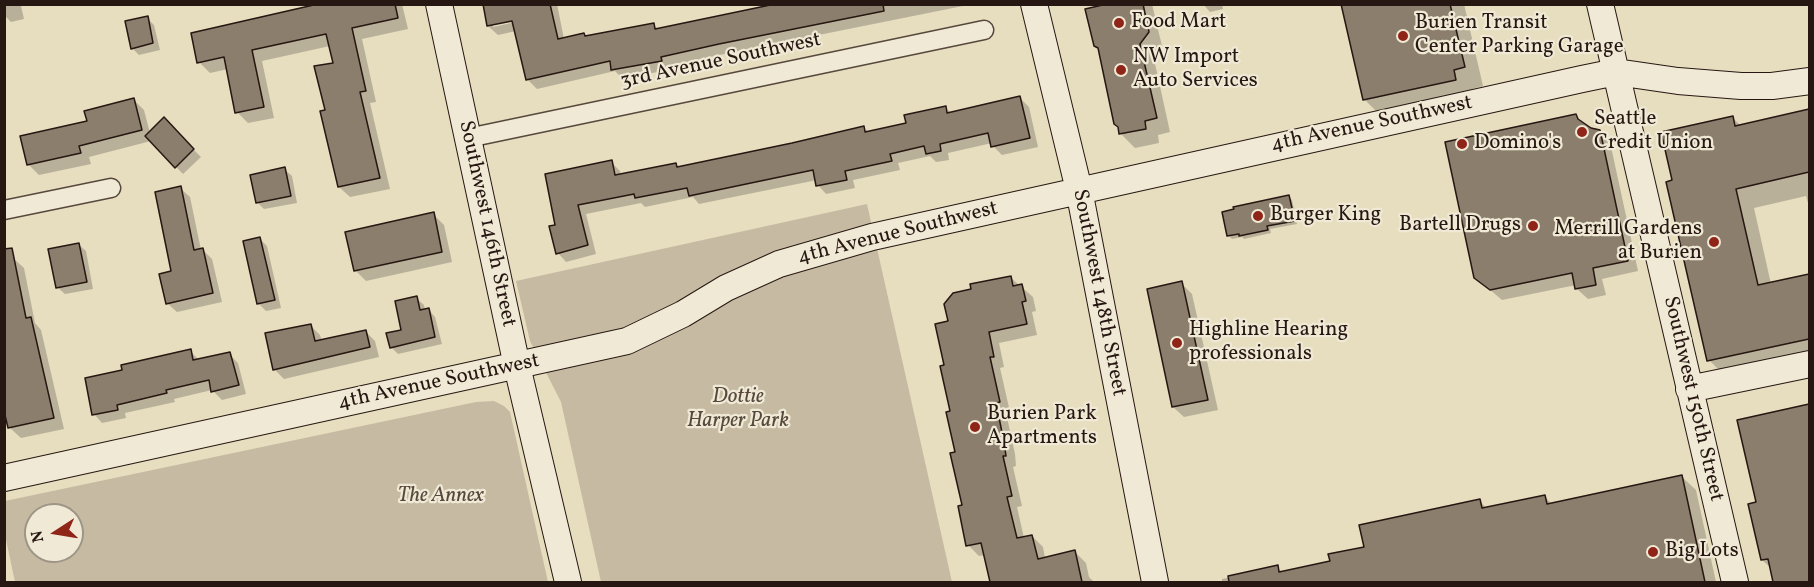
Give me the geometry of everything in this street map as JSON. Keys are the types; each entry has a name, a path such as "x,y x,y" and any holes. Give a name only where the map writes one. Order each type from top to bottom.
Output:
{"street":[{"name":"Southwest 146th Street","path":"439,4 517,366 568,582"},
{"name":"Southwest 148th Street","path":"1034,4 1079,190 1155,582"},
{"name":"Southwest 150th Street","path":"1600,4 1735,582"},
{"name":"3rd Avenue Southwest","path":"468,138 984,30"},
{"name":"4th Avenue Southwest","path":"4,478 627,341 683,314 726,288 779,264 872,237 1079,190 1616,72 1678,81 1741,86 1772,86 1809,81"},
{"path":"4,210 111,188"},
{"path":"1689,390 1809,364"}],"green space":[{"name":"Dottie Harper Park","path":"867,204 952,582 601,582 561,402 530,341 516,281"},
{"name":"The Annex","path":"494,401 510,412 548,582 15,582 5,535 5,501 476,402"}],"building":[{"path":"318,4 395,4 398,18 352,28 366,91 360,92 380,178 338,187 320,111 325,110 314,66 333,63 326,34 252,50 264,107 235,113 224,57 197,63 191,33"},
{"path":"483,4 550,4 558,39 654,23 655,29 775,4 883,4 884,11 661,57 662,61 611,70 610,61 526,80 512,21 487,26"},
{"path":"1107,4 1143,4 1149,32 1140,44 1157,118 1145,121 1146,129 1119,134 1118,127 1114,124 1098,48 1094,46 1085,9"},
{"name":"Burien Transit Center Parking Garage","path":"1341,4 1450,4 1465,67 1454,70 1456,80 1363,100"},
{"path":"148,16 153,43 131,49 125,21"},
{"path":"1020,96 1030,138 991,147 988,133 940,144 941,151 926,154 924,146 890,154 892,161 845,171 847,180 816,186 813,170 689,196 687,188 635,198 634,194 578,205 588,245 556,254 549,226 555,225 545,174 612,160 615,175 676,163 677,167 864,126 865,132 906,123 904,115 946,106 947,113"},
{"path":"134,98 142,130 79,146 81,153 27,165 20,136 87,121 84,111"},
{"name":"Merrill Gardens at Burien","path":"1809,109 1809,172 1736,189 1758,285 1809,274 1809,339 1707,361 1666,182 1672,180 1661,132 1733,116 1735,126"},
{"path":"1576,114 1578,119 1591,128 1600,130 1628,261 1593,268 1596,285 1575,289 1572,273 1490,290 1474,278 1445,142"},
{"path":"164,117 194,149 175,168 145,136"},
{"path":"285,167 291,196 256,203 250,175"},
{"path":"181,186 194,250 203,248 213,293 166,304 159,274 171,271 155,192"},
{"name":"Burger King","path":"1289,195 1295,221 1267,226 1268,230 1227,236 1222,212 1234,209 1233,207"},
{"path":"434,212 442,252 354,271 345,232"},
{"path":"260,237 275,300 257,304 243,241"},
{"path":"79,243 87,282 56,288 48,249"},
{"path":"12,248 26,318 31,317 54,418 8,428 4,411 4,249"},
{"name":"Burien Park Apartments","path":"1011,276 1013,286 1022,284 1026,301 1022,302 1027,324 989,332 994,357 990,357 1000,402 996,403 1006,456 1003,456 1012,496 1007,497 1017,538 1032,535 1038,559 1075,550 1082,582 990,582 981,543 966,546 958,506 962,505 950,453 955,452 946,412 950,411 940,366 944,365 935,324 948,321 944,304 953,293 971,289 970,284"},
{"path":"1182,281 1208,400 1172,407 1147,289"},
{"path":"417,296 420,310 429,308 435,337 390,348 386,333 401,330 395,301"},
{"path":"311,324 315,341 366,330 370,347 273,370 265,333"},
{"path":"191,349 193,360 230,352 239,385 211,392 209,380 166,390 167,393 117,405 118,410 92,415 85,378 122,370 121,365"},
{"path":"1809,404 1809,582 1773,582 1768,559 1761,560 1748,504 1756,502 1737,420"},
{"path":"1682,475 1705,582 1229,582 1228,576 1278,565 1279,572 1330,561 1328,554 1364,547 1359,525 1480,499 1482,508 1545,495 1547,504"}],"place":[{"name":"Food Mart","path":"1119,23"},
{"name":"Burien Transit Center Parking Garage","path":"1403,36"},
{"name":"NW Import Auto Services","path":"1121,70"},
{"name":"Seattle Credit Union","path":"1582,132"},
{"name":"Domino's","path":"1462,144"},
{"name":"Burger King","path":"1258,216"},
{"name":"Bartell Drugs","path":"1533,226"},
{"name":"Merrill Gardens at Burien","path":"1714,242"},
{"name":"Highline Hearing professionals","path":"1177,343"},
{"name":"Burien Park Apartments","path":"975,427"},
{"name":"Big Lots","path":"1653,552"}]}
